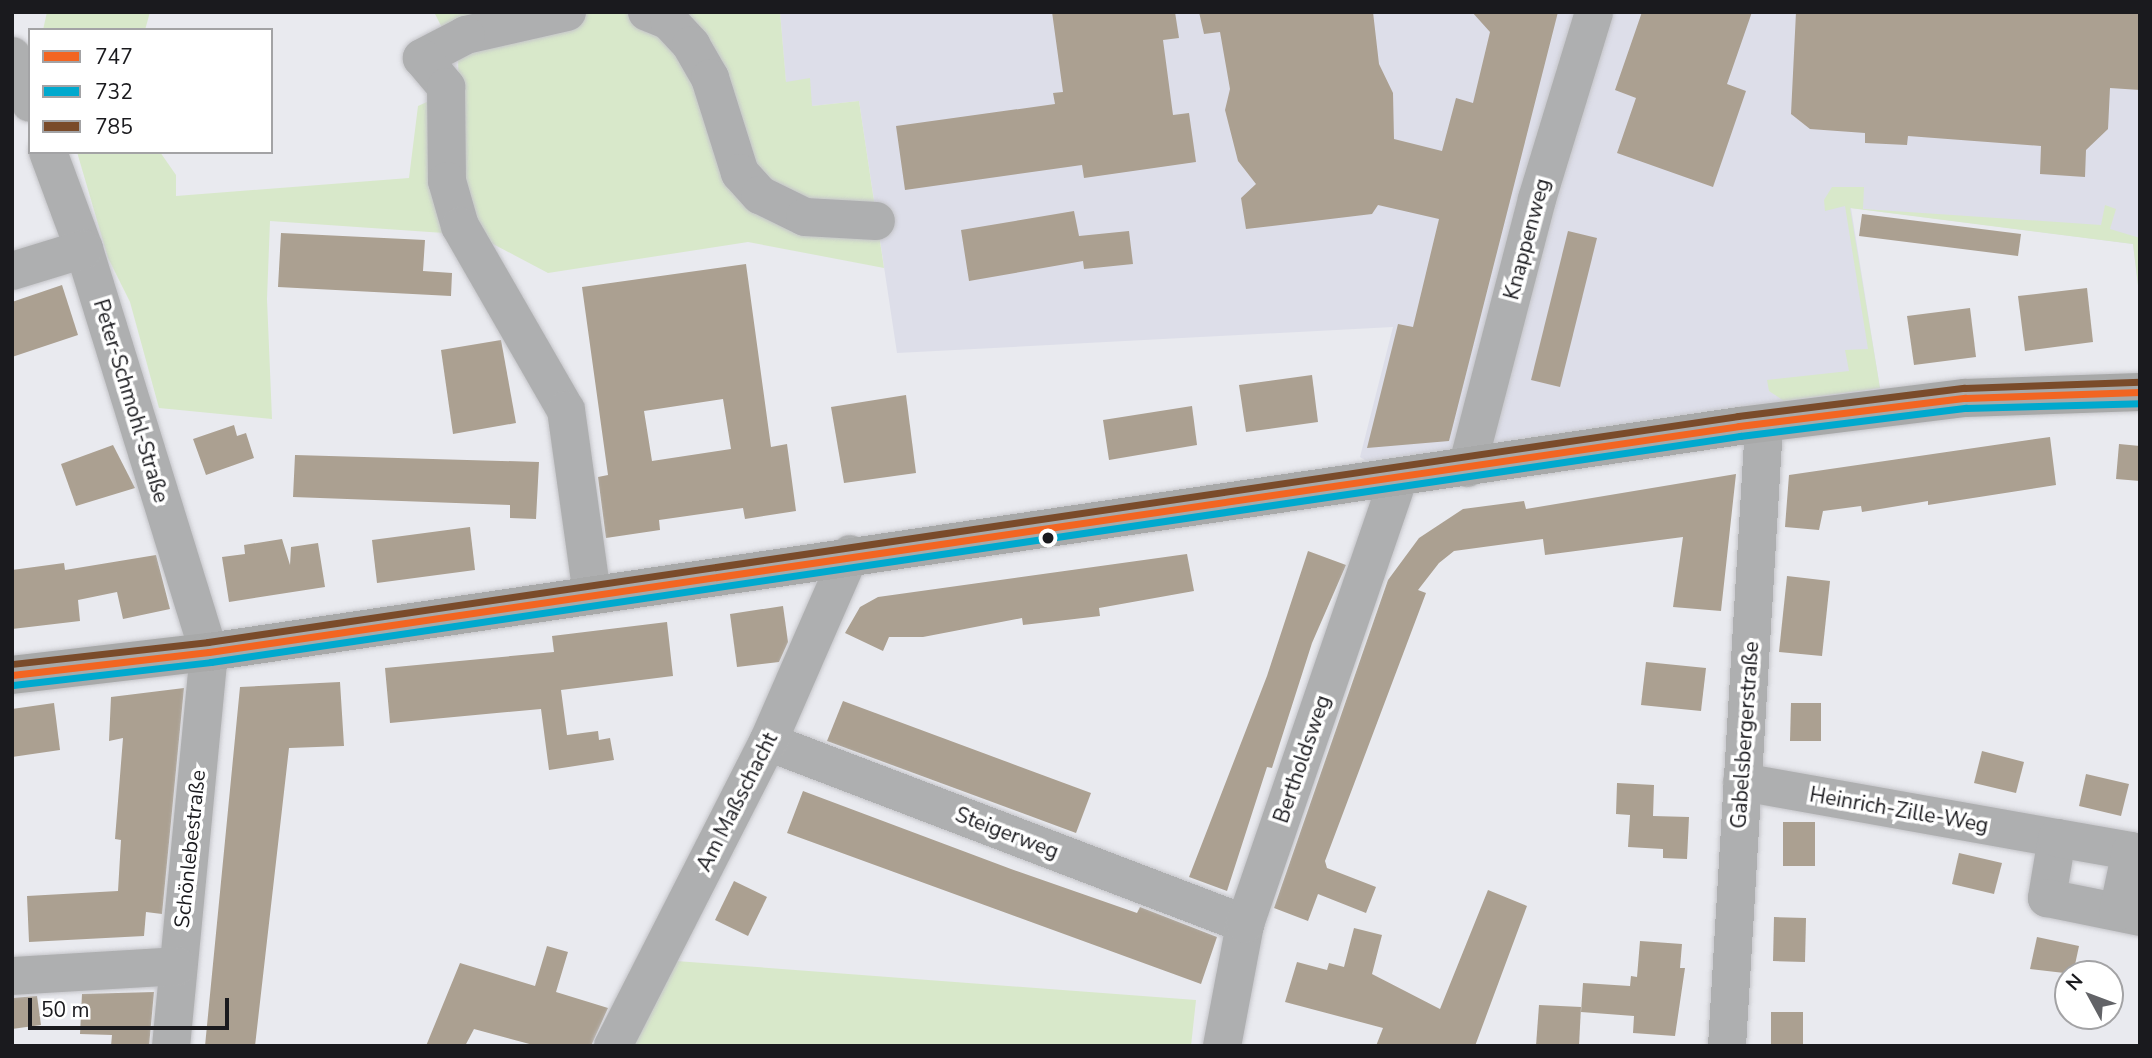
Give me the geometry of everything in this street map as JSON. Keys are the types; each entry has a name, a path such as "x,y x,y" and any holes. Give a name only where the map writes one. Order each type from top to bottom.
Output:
{"main road":[{"path":"12,675 209,652 850,554 1965,398 2140,392"}],"street":[{"path":"568,12 466,35 422,58 446,86 447,181 460,226 566,410 592,594"},
{"path":"647,12 669,21 691,45 710,78 740,173 760,195 805,216 876,221"},
{"name":"Knappenweg","path":"1467,468 1537,199 1594,12"},
{"path":"12,56 28,98"},
{"name":"Peter-Schmohl-Straße","path":"49,154 84,249 209,652"},
{"path":"12,271 84,249"},
{"name":"Gabelsbergerstraße","path":"1727,1046 1764,425"},
{"name":"Bertholdsweg","path":"1222,1046 1245,924 1399,477"},
{"name":"Am Maßschacht","path":"613,1046 768,742 850,554"},
{"name":"Schönlebestraße","path":"171,1046 209,652"},
{"name":"Steigerweg","path":"768,742 1245,924"},
{"name":"Heinrich-Zille-Weg","path":"1742,782 2131,851 2129,915 2047,898 2057,838"},
{"path":"12,976 178,966"}],"shaded area":[{"path":"780,12 2140,12 2140,302 2133,244 1851,208 1880,388 1371,464 1360,457 1393,327 897,353 859,101 812,106 786,83"}],"green space":[{"path":"47,12 150,12 146,28 43,28"},
{"path":"434,12 780,12 786,82 810,78 812,106 859,101 884,268 748,242 548,273 478,236 462,193 458,59"},
{"path":"429,101 444,233 270,221 267,299 272,419 159,408 130,302 108,258 78,154 161,154 176,175 176,196 409,178 418,106"},
{"path":"1832,187 1864,187 1863,209 2101,225 2105,205 2116,209 2110,229 2140,238 2140,302 2133,244 1850,208 1880,388 1784,401 1769,391 1767,380 1849,371 1845,350 1868,349 1845,206 1825,211 1824,200"},
{"path":"676,961 1196,1000 1191,1046 632,1046"}],"building":[{"path":"1052,12 1175,12 1179,38 1163,40 1173,115 1189,113 1196,162 1084,178 1082,165 905,190 896,126 1055,104 1053,93 1063,92"},
{"path":"1199,12 1373,12 1379,64 1393,93 1394,139 1442,151 1456,98 1473,103 1490,32 1472,12 1558,12 1449,441 1367,448 1398,324 1413,327 1439,219 1378,205 1372,214 1246,229 1241,198 1256,184 1238,161 1225,110 1230,89 1220,32 1204,34"},
{"path":"1642,12 1752,12 1727,84 1746,91 1713,187 1617,153 1636,98 1615,90"},
{"path":"1796,12 2140,12 2140,90 2110,88 2108,129 2086,150 2085,177 2040,174 2041,146 1908,136 1907,145 1865,143 1865,133 1810,129 1791,114"},
{"path":"1074,211 1079,236 1129,231 1133,264 1084,269 1083,261 969,281 961,230"},
{"path":"1862,214 2021,234 2018,256 1859,236"},
{"path":"1568,231 1597,238 1560,387 1531,380"},
{"path":"281,233 425,240 423,271 452,273 451,296 278,287"},
{"path":"746,264 771,447 787,444 796,511 745,519 743,508 659,520 660,530 606,538 598,477 608,475 582,287","holes":["723,399 731,449 652,461 644,411"]},
{"path":"62,285 78,335 12,357 12,302"},
{"path":"2087,288 2093,342 2025,351 2018,296"},
{"path":"1970,308 1976,357 1914,365 1907,316"},
{"path":"501,340 516,423 453,434 441,350"},
{"path":"1312,375 1318,422 1246,432 1239,385"},
{"path":"906,395 916,473 844,483 831,407"},
{"path":"1192,406 1197,445 1109,460 1103,420"},
{"path":"234,425 237,436 246,433 254,458 206,475 193,439"},
{"path":"2050,437 2056,485 1928,505 1928,501 1862,512 1861,506 1823,511 1819,530 1785,527 1789,475"},
{"path":"2119,444 2140,446 2140,481 2116,479"},
{"path":"113,445 135,488 76,506 61,464"},
{"path":"295,455 539,462 536,519 510,518 510,505 293,497"},
{"path":"1736,474 1721,611 1673,607 1683,537 1545,555 1543,539 1454,551 1439,563 1418,590 1426,593 1325,861 1327,868 1376,887 1366,913 1318,894 1308,921 1274,908 1388,580 1419,538 1463,509 1524,501 1526,509"},
{"path":"470,527 475,570 377,583 372,540"},
{"path":"282,539 290,565 291,547 318,543 325,587 229,602 222,557 245,554 244,545"},
{"path":"1308,551 1346,565 1312,643 1272,768 1267,767 1227,891 1189,877 1267,676"},
{"path":"1187,554 1194,591 1099,608 1100,616 1023,625 1022,618 923,637 889,637 883,651 845,633 860,607 878,597"},
{"path":"156,555 170,609 123,619 117,592 78,600 80,621 12,629 12,570 64,563 65,570"},
{"path":"1787,576 1830,581 1822,656 1779,652"},
{"path":"783,606 788,642 779,662 737,667 730,614"},
{"path":"667,622 673,676 561,690 567,735 598,731 599,740 610,738 614,760 549,770 541,709 390,723 385,668 554,652 552,636"},
{"path":"1646,662 1706,668 1701,711 1641,705"},
{"path":"340,682 344,746 289,748 255,1046 205,1046 240,687"},
{"path":"184,688 162,914 146,912 144,936 29,942 27,896 118,891 121,840 115,839 123,738 109,741 111,697"},
{"path":"843,701 1091,793 1076,833 827,741"},
{"path":"54,703 60,750 12,757 12,709"},
{"path":"1791,703 1821,703 1821,741 1790,741"},
{"path":"1982,751 2024,762 2016,793 1974,783"},
{"path":"2086,774 2129,784 2121,816 2079,806"},
{"path":"1617,783 1654,785 1653,816 1689,817 1687,859 1663,858 1663,849 1628,847 1630,815 1616,814"},
{"path":"803,791 1011,869 1137,913 1140,907 1217,937 1201,984 787,833"},
{"path":"1783,822 1815,822 1815,866 1783,866"},
{"path":"1959,853 2002,863 1994,894 1952,884"},
{"path":"734,881 767,897 748,936 715,920"},
{"path":"1488,890 1527,906 1475,1046 1376,1046 1383,1028 1285,1002 1297,962 1327,970 1329,963 1344,967 1354,928 1382,935 1372,974 1440,1009"},
{"path":"1774,917 1806,918 1805,962 1773,961"},
{"path":"2037,937 2079,946 2076,960 2054,960 2054,972 2030,969"},
{"path":"1640,941 1682,944 1680,968 1685,968 1675,1036 1633,1033 1634,1016 1581,1012 1583,983 1630,986 1631,976 1637,977"},
{"path":"547,946 568,952 556,992 608,1008 591,1046 537,1046 474,1029 465,1046 426,1046 460,963 535,986"},
{"path":"154,992 149,1046 111,1046 112,1035 80,1034 82,994"},
{"path":"37,996 41,1025 12,1029 12,998"},
{"path":"1539,1005 1581,1007 1579,1046 1536,1046"},
{"path":"1771,1012 1803,1012 1803,1046 1771,1046"}],"transit line":[{"name":"785","path":"12,664 208,642 1738,416 1964,388 2140,382"},
{"name":"747","path":"12,675 209,652 1739,426 1965,398 2140,392"},
{"name":"732","path":"13,685 211,662 1740,436 1966,408 2140,403"}]}
